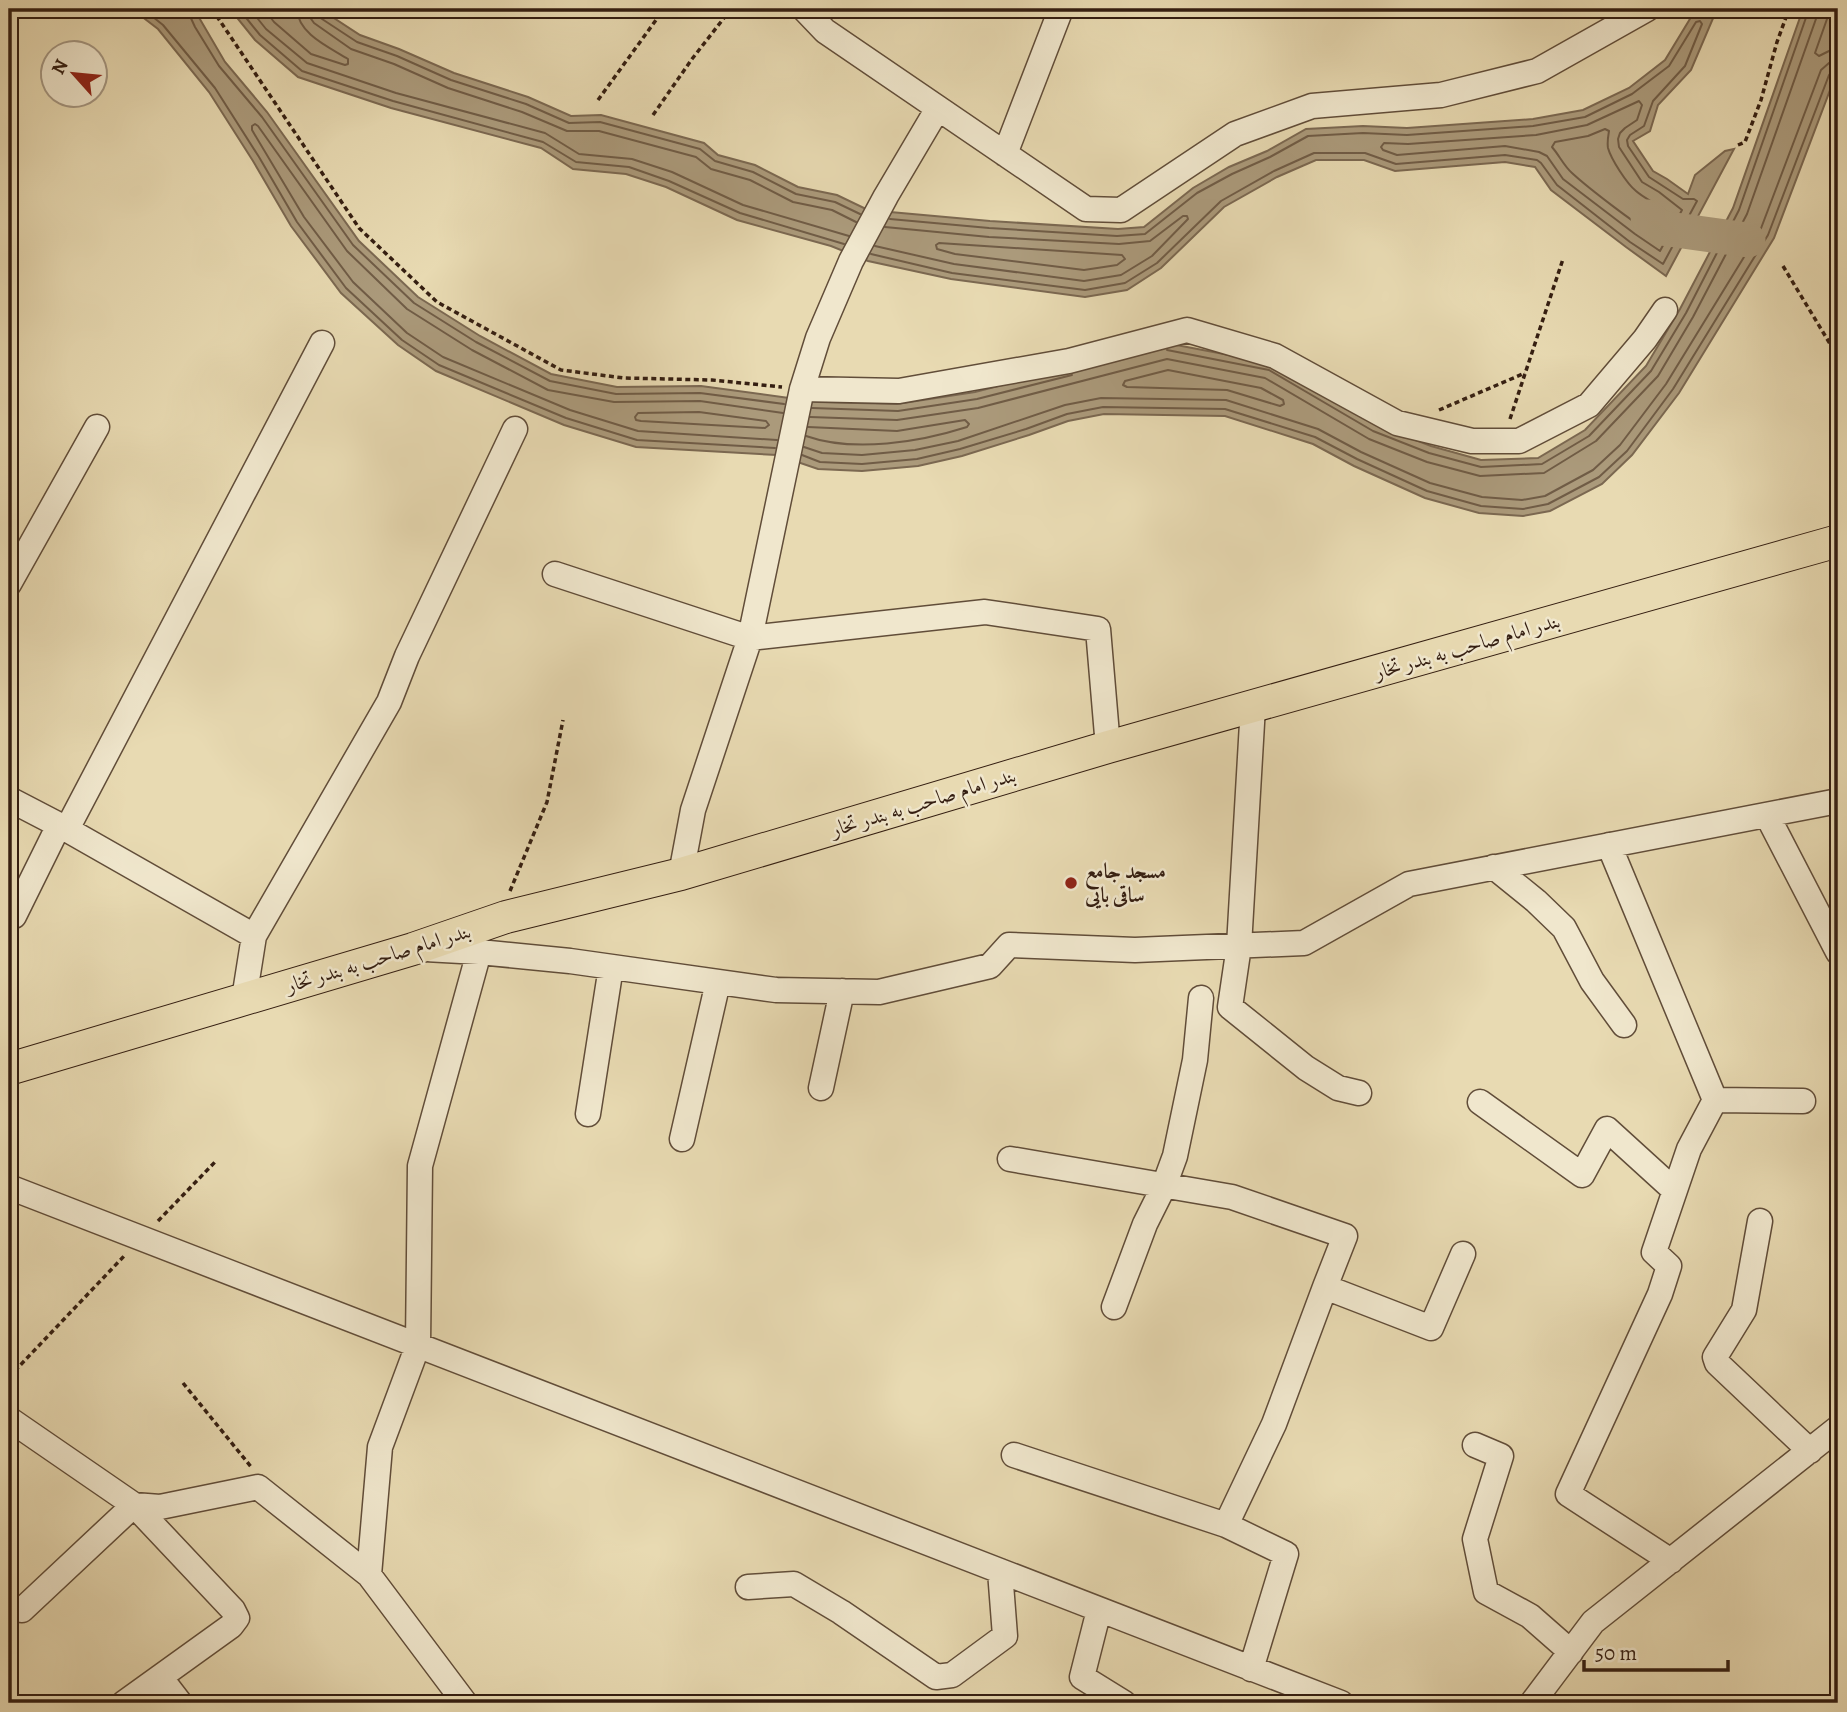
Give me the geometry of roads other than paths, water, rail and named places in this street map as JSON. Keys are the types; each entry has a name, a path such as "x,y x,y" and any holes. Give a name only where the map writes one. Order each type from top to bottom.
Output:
{"main road":[{"name":"بندر امام صاحب به بندر تخار","path":"9,1069 413,949 506,917 681,874 1108,747 1838,541"}],"street":[{"path":"804,9 825,31 1086,209 1121,210 1236,134 1312,106 1441,95 1537,71 1647,9"},
{"path":"1005,154 1061,9"},
{"path":"681,874 693,810 750,638 802,389 818,338 851,261 938,108"},
{"path":"802,389 900,391 1069,361 1187,330 1275,355 1396,423 1472,441 1519,441 1588,405 1645,339 1665,310"},
{"path":"14,916 323,343"},
{"path":"9,584 97,427"},
{"path":"244,999 254,936 389,702 407,656 515,429"},
{"path":"555,574 750,638 985,612 1098,629 1108,747"},
{"path":"1253,706 1239,946 1230,1006 1306,1068 1338,1088 1359,1093"},
{"path":"9,799 254,936"},
{"path":"413,949 479,951 776,990 879,992 990,966 1009,945 1135,950 1304,943 1409,884 1838,801"},
{"path":"1767,815 1838,952"},
{"path":"1609,845 1715,1100"},
{"path":"1494,867 1564,928 1592,981 1624,1025"},
{"path":"369,1575 380,1447 418,1345 420,1166 479,951"},
{"path":"588,1114 611,967"},
{"path":"682,1139 718,982"},
{"path":"821,1088 842,991"},
{"path":"1114,1307 1145,1224 1175,1156 1195,1060 1201,998"},
{"path":"1715,1100 1803,1101"},
{"path":"1671,1561 1568,1494 1660,1294 1669,1266 1654,1252 1689,1149 1715,1100"},
{"path":"1480,1102 1582,1175 1607,1129 1674,1190"},
{"path":"1010,1159 1232,1197 1345,1236 1274,1424 1226,1525"},
{"path":"9,1187 1341,1703"},
{"path":"1760,1221 1744,1310 1715,1357 1717,1363 1810,1451"},
{"path":"1325,1287 1431,1328 1463,1254"},
{"path":"9,1419 134,1505 233,1610 237,1618 231,1626 124,1703"},
{"path":"1532,1703 1593,1622 1838,1428"},
{"path":"1475,1445 1501,1456 1475,1539 1486,1592 1530,1616 1571,1652"},
{"path":"1014,1455 1226,1525 1286,1553 1251,1669"},
{"path":"22,1610 134,1505 160,1507 258,1488 369,1575 464,1703"},
{"path":"748,1587 794,1584 841,1612 936,1677 952,1675 1005,1636 1000,1571"},
{"path":"1100,1610 1082,1677 1110,1700"},
{"path":"160,1677 180,1703"}],"water":[{"path":"132,9 194,9 225,62 267,112 359,241 418,297 480,336 551,374 617,387 701,386 818,402 897,404 975,392 1166,343 1271,363 1377,425 1431,446 1481,460 1538,458 1585,430 1646,366 1680,309 1733,208 1803,9 1838,9 1838,69 1774,238 1679,393 1632,455 1602,484 1550,511 1523,516 1479,513 1425,498 1313,444 1225,416 1104,414 1068,421 962,456 918,466 862,471 818,469 777,455 636,447 564,425 436,371 398,345 341,293 291,226 209,92 158,29"},
{"path":"230,9 320,9 360,35 454,73 528,97 571,116 601,115 704,143 718,155 755,165 798,187 837,195 868,210 1118,229 1144,227 1193,188 1306,129 1363,126 1407,128 1533,119 1583,110 1629,88 1665,60 1696,9 1717,9 1691,70 1658,105 1650,131 1633,141 1653,171 1688,194 1695,175 1725,151 1734,149 1666,276 1551,190 1535,167 1505,162 1395,171 1364,160 1316,160 1277,177 1224,207 1161,268 1127,290 1085,297 951,279 868,261 831,246 737,220 666,187 626,174 573,169 541,148 391,108 298,77 255,40"}],"waterway":[{"path":"1648,217 1661,228 1748,240"}],"place":[{"name":"مسجد جامع ساقی بایی","path":"1071,883"}]}
